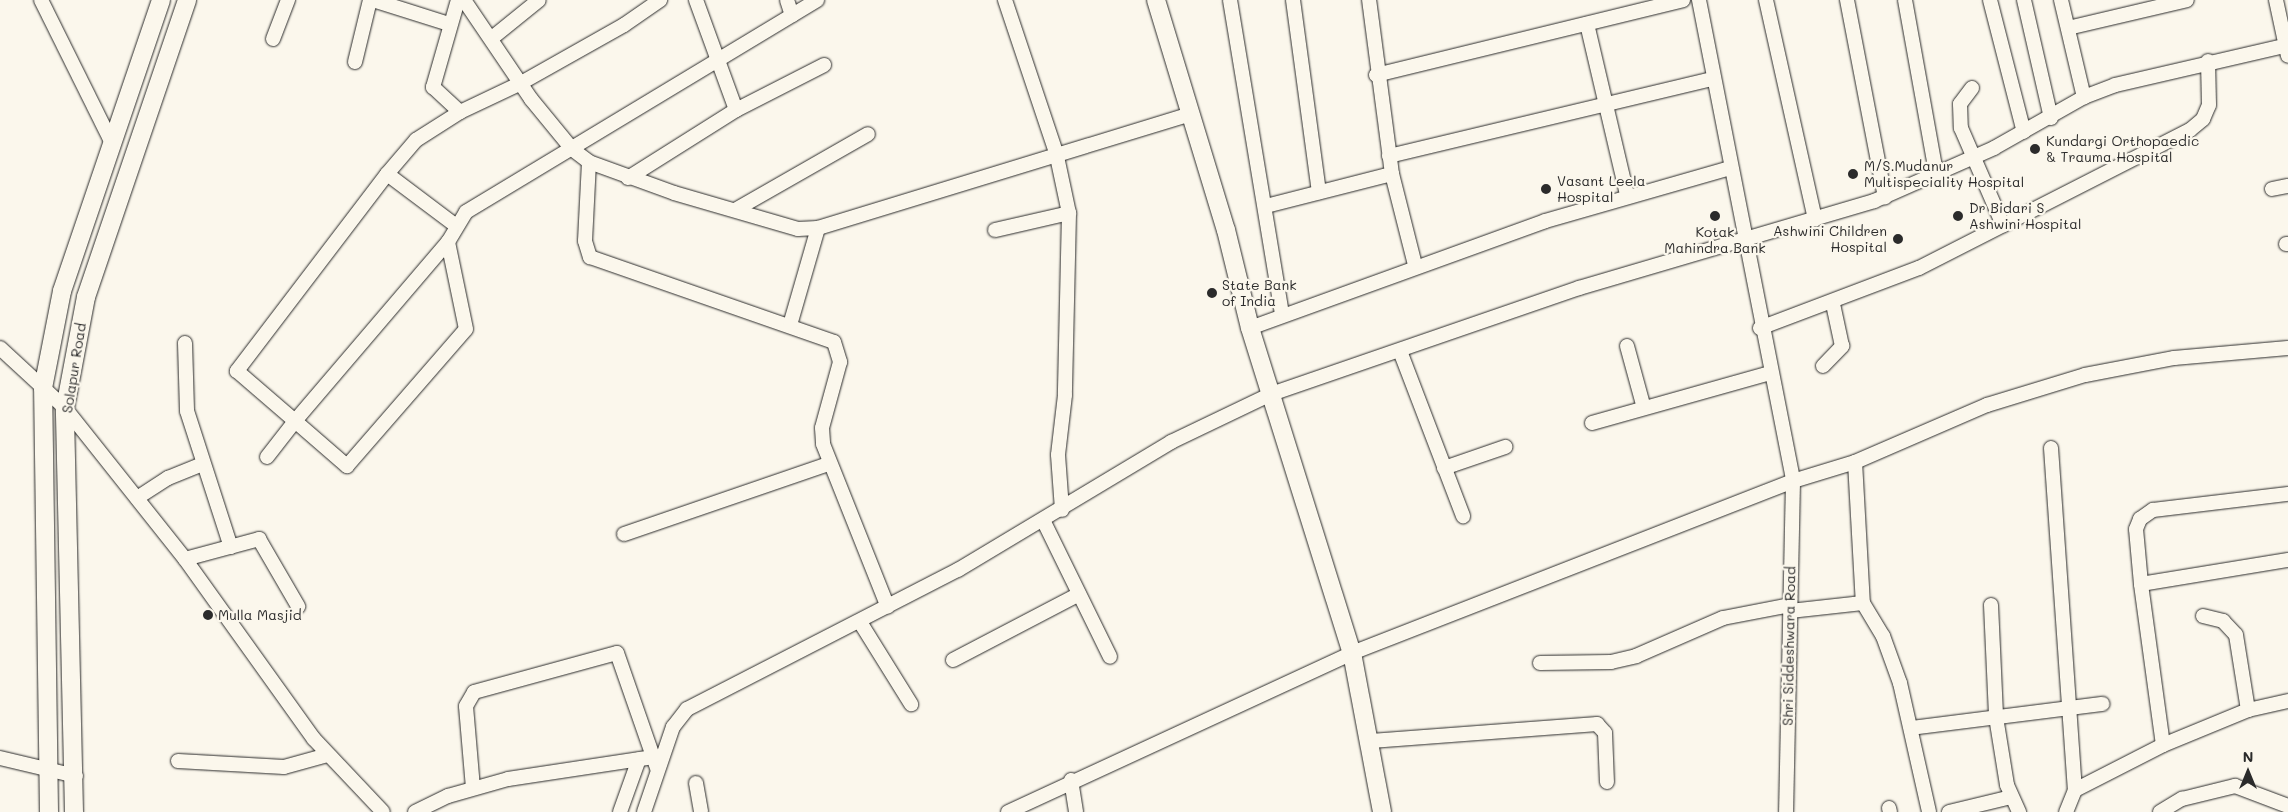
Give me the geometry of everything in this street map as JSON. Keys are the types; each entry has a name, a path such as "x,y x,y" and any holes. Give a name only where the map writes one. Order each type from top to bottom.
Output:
{"main road":[{"name":"Solapur Road","path":"49,812 51,773 43,388 62,291 161,0"},
{"name":"Solapur Road","path":"74,812 76,776 65,408 86,297 188,0"},
{"path":"1156,0 1250,328 1352,653 1371,741 1382,812"}],"street":[{"path":"41,0 112,143"},
{"path":"273,39 288,0"},
{"path":"355,62 371,0 449,24"},
{"path":"458,0 449,24 434,87 460,112"},
{"path":"464,0 492,38 521,83 572,149 590,162 628,178 798,229 818,228 1056,152 1190,114"},
{"path":"492,38 539,0"},
{"path":"448,242 466,329 347,466 237,371 386,174 416,140 460,112 521,83 624,26 660,0"},
{"path":"696,0 715,59 736,110"},
{"path":"787,0 792,15"},
{"path":"267,457 295,421 448,242 454,225 473,207 572,149 715,59 817,0"},
{"path":"1005,0 1056,152 1069,213 1065,394 1058,455 1062,510"},
{"path":"1230,0 1266,206 1282,315"},
{"path":"1293,0 1319,192"},
{"path":"1368,0 1376,75 1392,174 1415,265"},
{"path":"1376,75 1683,0"},
{"name":"Shri Siddeshwara Road","path":"1699,0 1712,79 1760,328 1793,481 1786,812"},
{"path":"1766,0 1815,220"},
{"path":"1847,0 1884,197"},
{"path":"1905,0 1936,173"},
{"path":"1990,0 2024,132"},
{"path":"2024,0 2051,118"},
{"path":"2061,0 2084,97"},
{"path":"2068,28 2187,0"},
{"path":"644,812 655,763 673,727 687,709 860,622 1044,522 1171,442 1270,394 1400,351 1579,288 1815,220 1884,197 2024,132 2051,118 2084,97 2154,73 2208,61 2287,49 2276,0"},
{"path":"1587,24 1627,195"},
{"path":"1760,328 1833,304 1919,268 2190,130 2203,119 2208,105 2208,61"},
{"path":"628,178 736,110 824,65"},
{"path":"1389,156 1712,79"},
{"path":"1972,88 1962,99 1959,115 1971,158 2003,225"},
{"path":"735,210 868,134"},
{"path":"590,162 585,241 590,258 826,336 838,350 840,362 822,428 829,464 888,607"},
{"path":"1250,328 1415,265 1627,195 1730,168"},
{"path":"386,174 454,225"},
{"path":"1266,206 1392,174"},
{"path":"2272,189 2288,186"},
{"path":"995,230 1069,213"},
{"path":"790,325 818,228"},
{"path":"1823,366 1842,346 1833,304"},
{"path":"184,343 187,411 231,547"},
{"path":"1627,346 1644,408"},
{"path":"0,348 65,408 185,559 328,755 383,812"},
{"path":"1008,812 1071,780 1352,653 1793,481 1855,462 1987,405 2085,375 2174,358 2288,348"},
{"path":"1400,351 1463,516"},
{"path":"1592,423 1770,373"},
{"path":"1444,468 1504,447"},
{"path":"2051,448 2075,790 2066,812"},
{"path":"1855,462 1863,603 1883,636 1911,728 1929,812"},
{"path":"137,498 168,478 203,464"},
{"path":"624,534 829,464"},
{"path":"2163,745 2141,584 2136,529 2145,514 2288,494"},
{"path":"1044,522 1110,657"},
{"path":"185,559 259,539 298,606"},
{"path":"2141,584 2288,560"},
{"path":"953,660 1079,594"},
{"path":"1540,663 1611,662 1636,656 1723,618 1790,608 1863,603"},
{"path":"1991,605 1996,717 2011,797 2019,812"},
{"path":"2203,616 2223,621 2236,635 2248,710"},
{"path":"860,622 911,704"},
{"path":"473,788 466,706 474,692 617,653 655,763"},
{"path":"2075,790 2163,745 2248,710 2288,701"},
{"path":"1911,728 2102,704"},
{"path":"1371,741 1597,724 1605,734 1608,782"},
{"path":"178,761 284,767 328,755"},
{"path":"0,758 51,773 76,776"},
{"path":"415,812 473,788 639,759 655,763"},
{"path":"620,812 639,759"},
{"path":"1071,780 1076,812"},
{"path":"696,783 702,812"},
{"path":"2160,812 2182,799 2236,786 2288,806"},
{"path":"1949,812 2011,797"}],"place":[{"name":"Kundargi Orthopaedic & Trauma Hospital","path":"2035,149"},
{"name":"M/S.Mudanur Multispeciality Hospital","path":"1853,174"},
{"name":"Vasant Leela Hospital","path":"1546,189"},
{"name":"Kotak Mahindra Bank","path":"1715,216"},
{"name":"Dr Bidari S Ashwini Hospital","path":"1958,216"},
{"name":"Ashwini Children Hospital","path":"1898,239"},
{"name":"State Bank of India","path":"1212,293"},
{"name":"Mulla Masjid","path":"208,615"}]}
